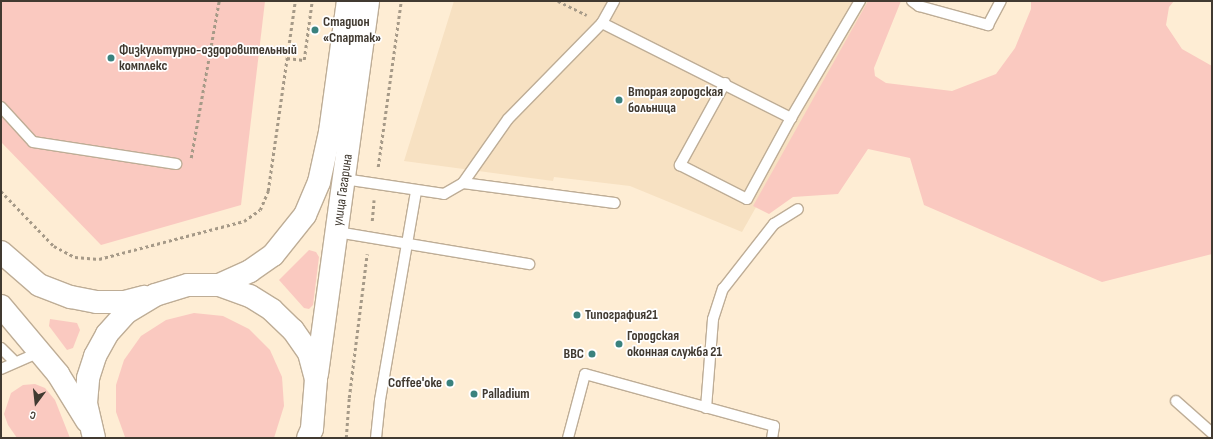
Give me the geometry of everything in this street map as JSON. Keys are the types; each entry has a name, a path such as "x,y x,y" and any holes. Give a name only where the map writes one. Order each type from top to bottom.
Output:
{"main road":[{"name":"улица Гагарина","path":"219,285 250,271 273,255 305,215 319,182 330,132 348,1"},
{"name":"улица Гагарина","path":"310,435 316,379 368,1"},
{"path":"1,252 39,285 71,297 97,302 125,302 188,285 219,285 250,296 272,310 293,330 309,353 316,379"},
{"path":"92,432 87,390 95,356 107,334 126,312 155,295"},
{"path":"1,306 58,374 92,432"}],"lane":[{"path":"344,179 444,194 463,183 508,118 602,23 614,1"},
{"path":"725,83 680,165 747,199 791,118 860,1"},
{"path":"912,1 919,6 988,25 1001,1"},
{"path":"602,23 725,83 791,118"},
{"path":"1,107 34,142 176,164"},
{"path":"463,183 615,203"},
{"path":"376,438 416,191"},
{"path":"706,408 713,319 723,289 774,224 798,210"},
{"path":"337,232 529,264"},
{"path":"1,348 15,362"},
{"path":"1,369 40,352"},
{"path":"568,438 585,374 774,426 772,438"},
{"path":"1176,401 1212,433"}],"path":[{"path":"176,164 188,162 193,153 219,1"},
{"path":"1,190 54,246 75,257 99,259 244,221 260,210 268,191 295,1"},
{"path":"287,58 304,60 312,1"},
{"path":"378,174 401,1"},
{"path":"558,1 602,23"},
{"path":"371,228 375,194"},
{"path":"346,438 349,398 368,246"}],"shaded area":[{"path":"1,1 265,1 241,205 101,245 1,142"},
{"name":"Вторая городская больница","path":"454,1 872,1 742,232 630,186 554,177 553,181 404,161"},
{"path":"868,1 901,1 874,68 875,76 886,83 952,91 996,74 1015,48 1031,9 1031,1 1174,1 1169,7 1166,25 1182,49 1212,66 1212,254 1102,282 924,205 910,158 868,149 838,194 793,197 769,214 753,206"},
{"path":"309,250 316,252 319,257 313,305 309,309 304,308 279,280"},
{"path":"194,313 223,316 249,329 270,350 282,377 284,406 274,438 125,437 116,412 116,385 124,360 141,336 166,320"},
{"path":"50,319 77,323 80,330 73,348 67,350 49,326"},
{"path":"35,384 45,388 55,400 70,438 17,438 8,425 4,414 11,393 23,385"}],"place":[{"name":"Стадион «Спартак»","path":"315,30"},
{"name":"Физкультурно-оздоровительный комплекс","path":"111,58"},
{"name":"Вторая городская больница","path":"619,100"},
{"name":"Типография21","path":"577,315"},
{"name":"Городская оконная служба 21","path":"619,344"},
{"name":"ВВС","path":"592,354"},
{"name":"Coffee'oke","path":"450,383"},
{"name":"Palladium","path":"474,394"}]}
